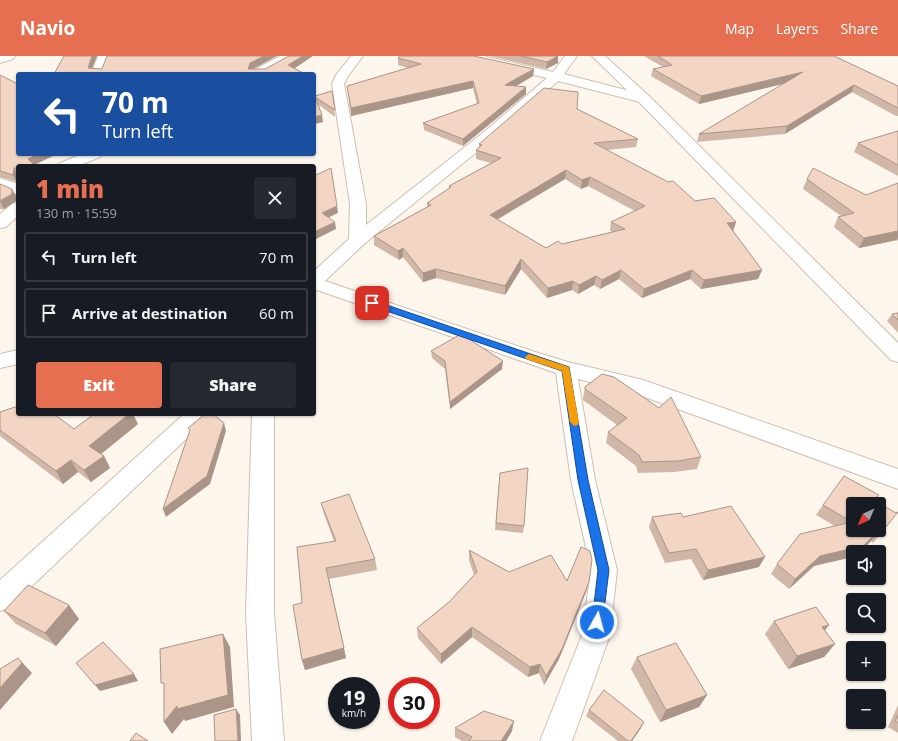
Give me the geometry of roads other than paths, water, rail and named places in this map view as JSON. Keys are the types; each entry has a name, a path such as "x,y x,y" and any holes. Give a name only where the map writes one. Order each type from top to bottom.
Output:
{"street":[{"path":"0,59 8,56"},
{"path":"98,72 104,56"},
{"path":"260,72 288,56"},
{"path":"357,56 342,75 338,84 358,204 358,240"},
{"path":"466,56 556,76 644,99"},
{"path":"316,280 358,240 489,135 556,76 571,56"},
{"path":"598,56 644,99 898,355"},
{"path":"70,164 90,156"},
{"path":"0,183 16,189"},
{"path":"0,223 16,209"},
{"path":"316,283 566,369 635,385 898,479"},
{"path":"0,361 16,357"},
{"path":"556,741 596,635 604,570 583,480 566,369"},
{"path":"0,598 196,416"},
{"path":"263,416 260,613 268,741"}]}
